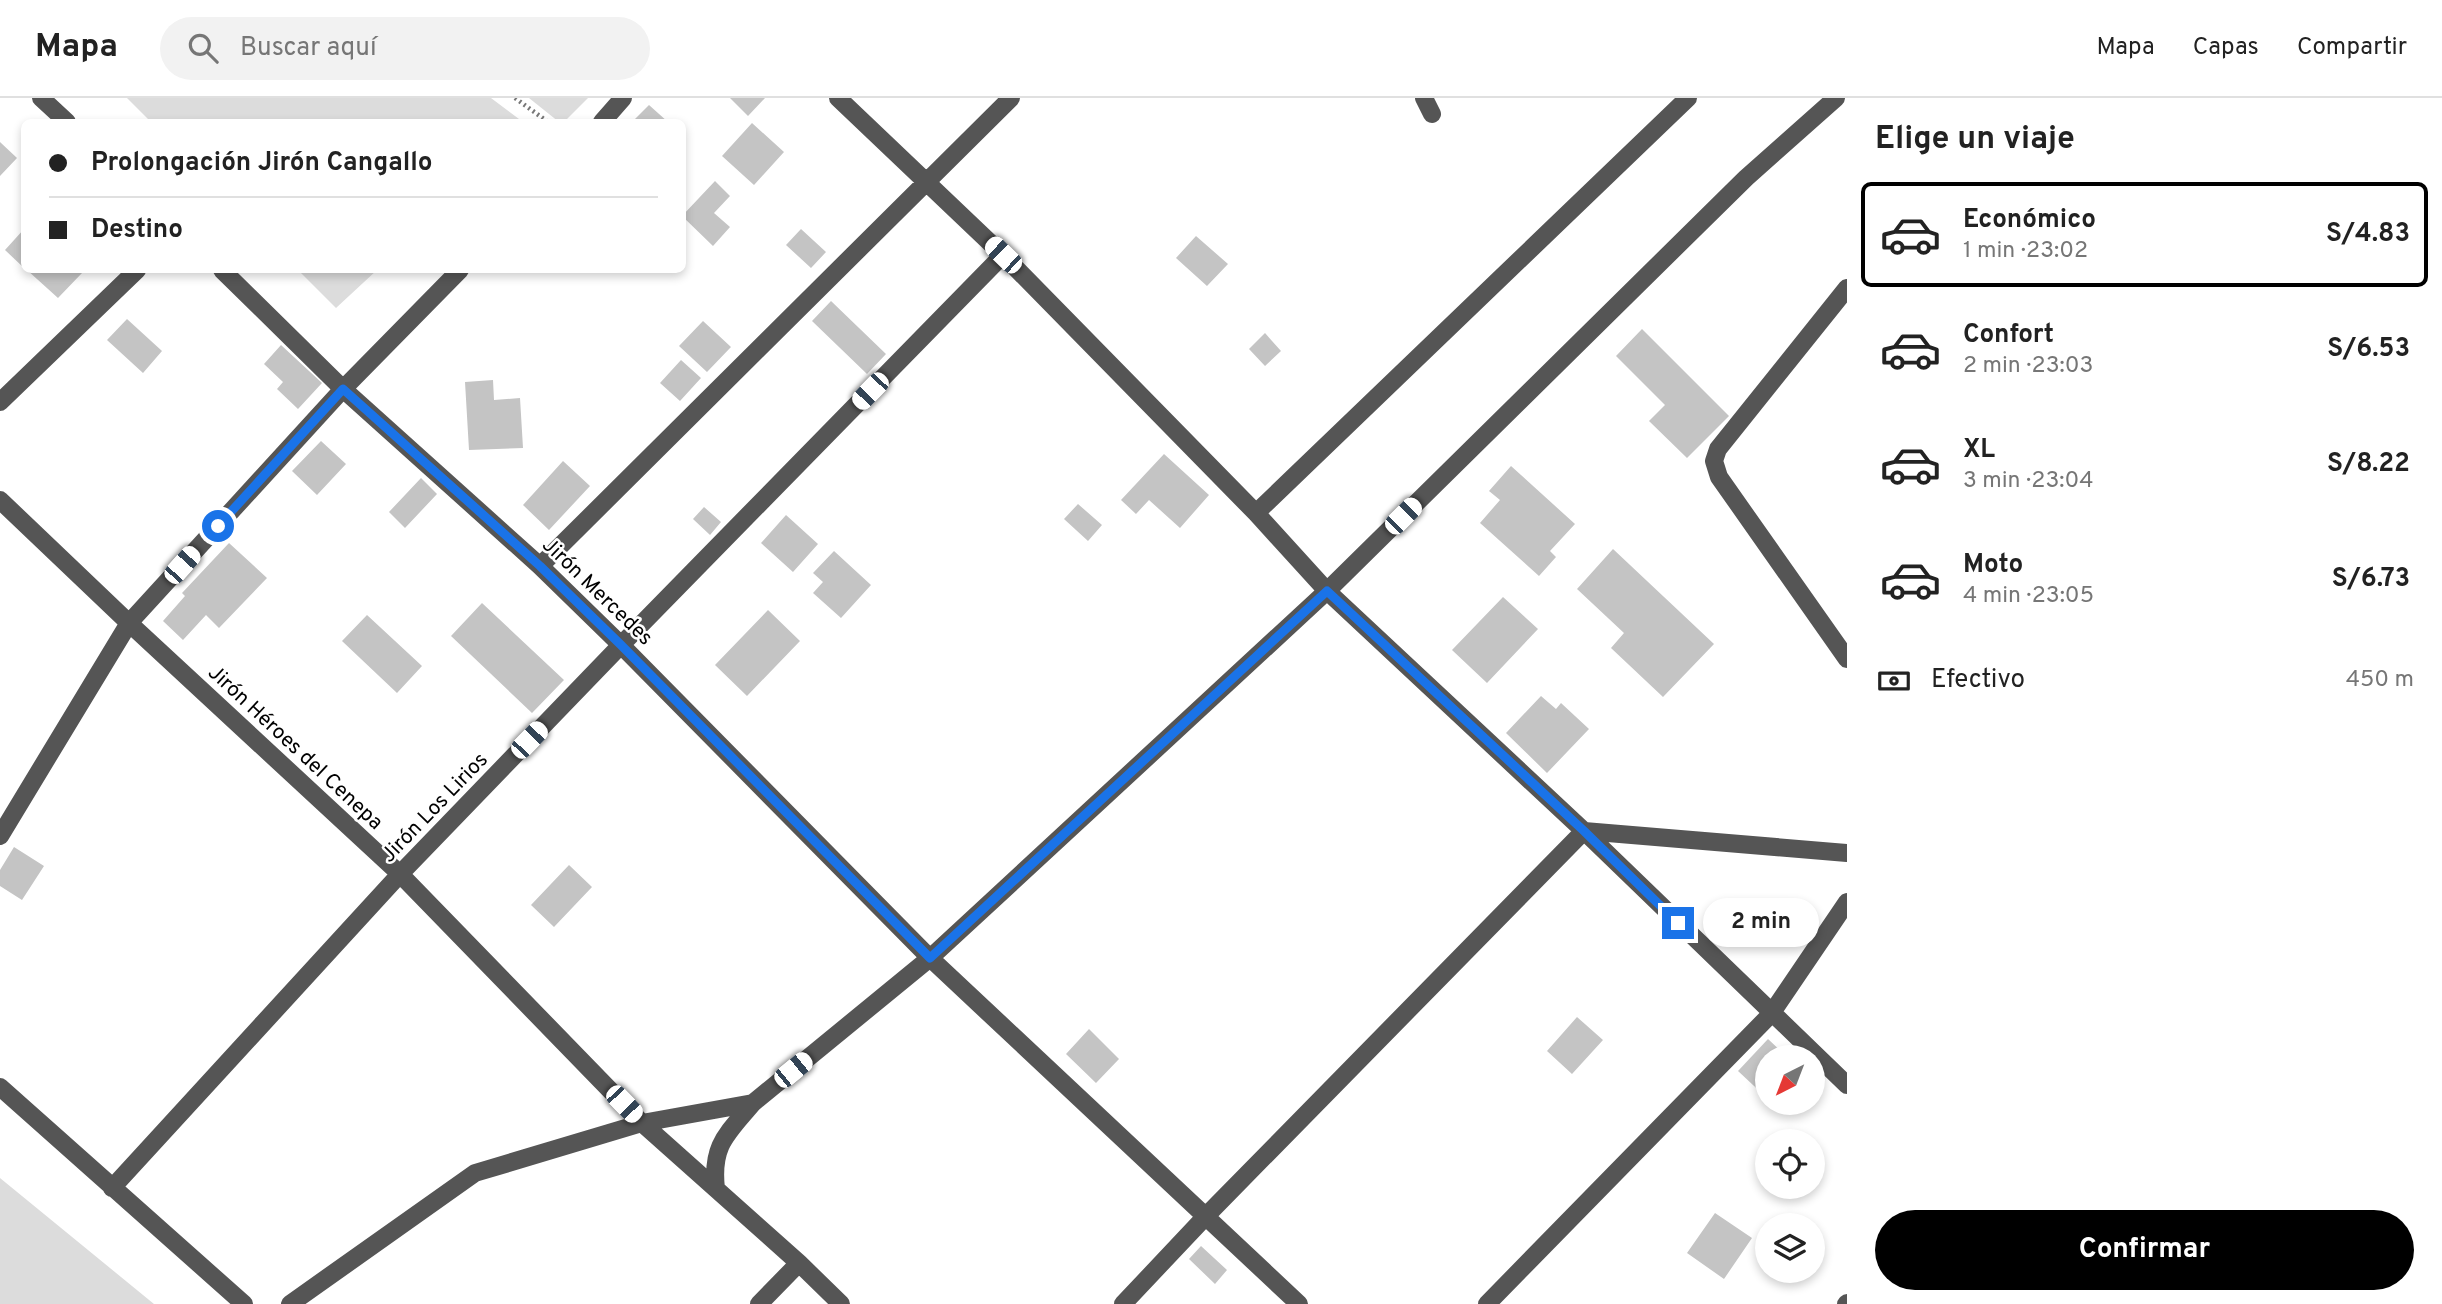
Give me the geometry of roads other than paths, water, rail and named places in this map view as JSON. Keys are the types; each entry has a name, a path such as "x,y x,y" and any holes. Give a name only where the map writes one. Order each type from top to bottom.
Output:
{"street":[{"path":"41,98 64,119"},
{"path":"605,119 623,98"},
{"path":"838,98 1003,255 1256,513 1327,591 1584,831 1847,1085"},
{"path":"540,566 1012,98"},
{"path":"1256,513 1688,98"},
{"path":"716,1189 714,1168 721,1140 753,1102 930,958 1327,591 1746,178 1836,98"},
{"name":"Jirón Los Lirios","path":"112,1188 400,874 1003,255"},
{"path":"0,402 134,273"},
{"name":"Jirón Mercedes","path":"225,273 343,389 540,566 930,958 1299,1304"},
{"path":"0,836 129,623 343,389 457,273"},
{"path":"1847,288 1718,449 1714,461 1719,477 1847,659"},
{"name":"Jirón Héroes del Cenepa","path":"0,500 400,874 642,1123 841,1304"},
{"path":"1584,831 1847,853"},
{"path":"1123,1304 1584,831"},
{"path":"1487,1304 1771,1014 1847,902"},
{"path":"0,1087 244,1304"},
{"path":"290,1304 475,1173 642,1123 753,1102"},
{"path":"760,1304 799,1263"}]}
